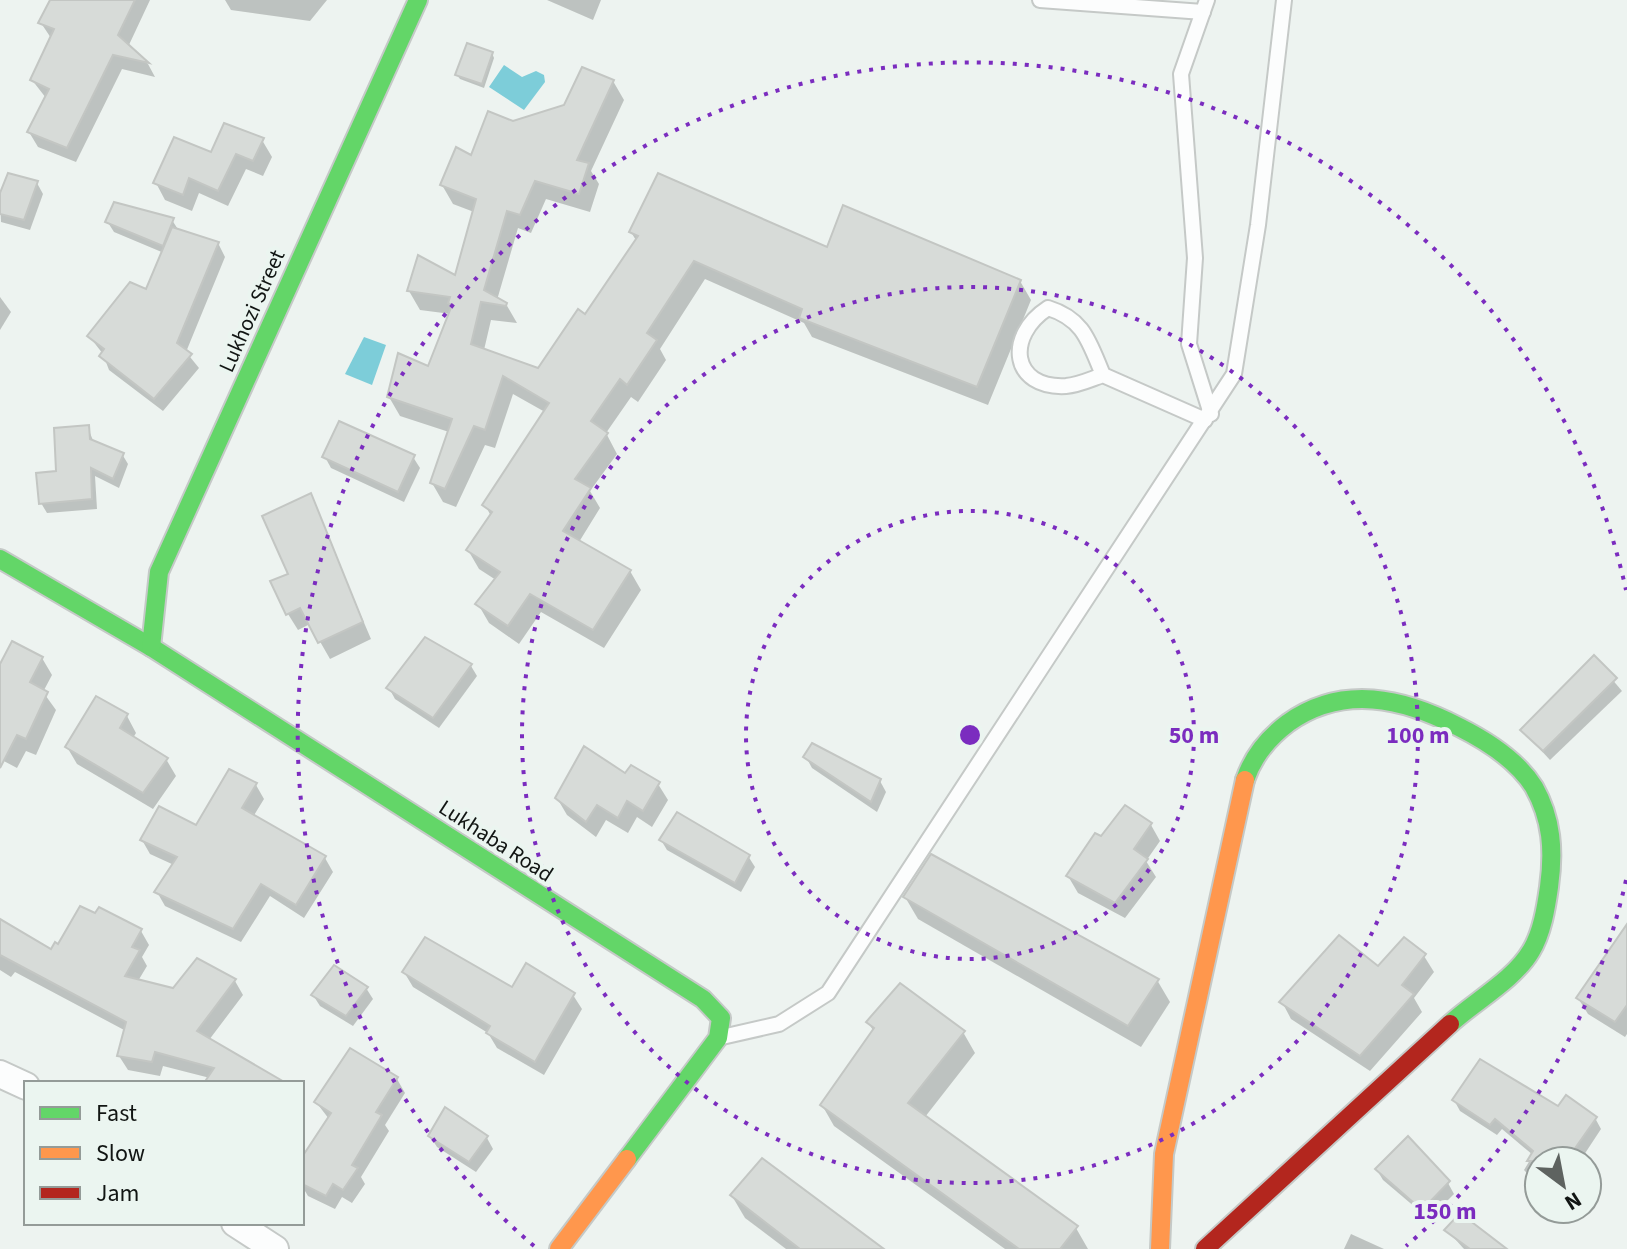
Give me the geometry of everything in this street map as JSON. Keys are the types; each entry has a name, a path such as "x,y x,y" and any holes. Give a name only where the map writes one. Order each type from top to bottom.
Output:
{"street":[{"name":"Lukhozi Street","path":"151,647 159,572 418,0"},
{"name":"Lukhaba Road","path":"0,559 151,647 526,890 703,999 721,1018 718,1038"},
{"path":"1160,1249 1164,1154 1234,818 1242,786 1257,753 1270,737 1298,716 1339,699 1374,697 1456,725 1497,749 1530,782 1545,810 1552,848 1547,899 1530,952 1351,1118 1230,1220 1205,1249"},
{"path":"559,1249 718,1038"},
{"path":"0,1074 24,1085"},
{"path":"238,1225 275,1249"}],"lane":[{"path":"1040,0 1205,6 1181,74 1195,258 1189,344 1208,417"},
{"path":"718,1038 779,1024 828,993 1234,374 1258,225 1284,0"},
{"path":"1103,375 1089,343 1070,315 1048,308 1022,331 1018,347 1020,363 1034,377 1064,387 1103,375 1208,417"}],"water":[{"path":"504,65 522,77 536,71 544,75 545,82 524,110 489,87"},
{"path":"364,337 386,345 372,385 345,374"}],"building":[{"path":"50,0 135,0 118,35 149,63 113,55 67,148 27,132 49,89 30,80 54,29 38,23"},
{"path":"467,43 493,52 482,84 455,75"},
{"path":"582,67 614,80 577,160 589,163 579,194 535,181 520,215 507,211 484,290 507,303 506,306 481,302 471,344 538,368 578,309 585,314 638,236 629,232 658,173 827,247 843,205 1021,280 977,387 799,318 802,309 694,261 647,333 657,340 627,385 620,379 591,421 608,433 575,479 591,488 563,531 631,570 593,630 530,594 508,626 475,604 500,572 466,550 492,512 482,505 549,403 503,376 485,430 474,426 445,489 430,483 452,419 387,397 398,353 428,366 452,305 448,303 450,297 407,291 418,255 455,275 476,199 440,185 456,147 471,155 488,111 513,121 564,105"},
{"path":"224,123 264,138 253,161 236,154 218,191 189,178 183,195 153,183 174,137 211,152"},
{"path":"8,173 38,181 24,220 0,214 0,193"},
{"path":"114,202 174,218 163,246 105,222"},
{"path":"172,227 219,242 177,343 192,354 154,399 99,356 104,349 87,336 130,282 146,289"},
{"path":"339,421 415,455 398,492 322,457"},
{"path":"89,425 90,439 124,453 113,479 91,468 92,499 39,504 36,473 56,471 54,428"},
{"path":"311,493 363,622 318,643 300,608 286,615 270,581 288,574 262,516"},
{"path":"425,637 472,664 433,718 386,688"},
{"path":"12,641 43,657 30,682 48,692 26,739 17,735 0,768 0,664"},
{"path":"1594,655 1617,678 1543,751 1520,730"},
{"path":"96,696 128,714 120,728 168,758 143,793 65,747"},
{"path":"812,743 881,779 871,802 803,757"},
{"path":"584,746 625,773 631,765 660,782 643,811 627,801 618,818 597,805 586,822 555,798"},
{"path":"229,769 257,783 242,808 326,856 296,905 261,884 233,929 154,892 177,857 140,840 159,806 196,825"},
{"path":"1125,805 1152,823 1134,849 1148,859 1115,903 1066,876 1095,833 1101,836"},
{"path":"677,812 750,855 735,883 659,840"},
{"path":"931,854 1159,979 1128,1026 903,897"},
{"path":"80,906 95,913 99,907 142,929 132,947 140,950 125,976 173,988 197,958 236,979 197,1031 283,1081 205,1081 214,1068 155,1052 152,1062 117,1056 126,1022 0,955 0,919 51,949 55,942 58,944"},
{"path":"1627,924 1627,1005 1615,1022 1576,998"},
{"path":"1339,935 1378,966 1404,937 1426,954 1402,985 1414,994 1360,1056 1279,1002"},
{"path":"425,937 512,987 526,963 575,993 535,1062 486,1033 490,1026 402,972"},
{"path":"334,965 368,987 346,1016 311,995"},
{"path":"900,983 965,1031 908,1103 1078,1226 1060,1249 1019,1249 820,1105 874,1028 866,1022"},
{"path":"350,1048 398,1077 376,1112 382,1115 352,1165 358,1168 343,1190 333,1184 326,1196 304,1185 304,1154 331,1113 314,1102"},
{"path":"1480,1059 1558,1106 1566,1095 1597,1117 1577,1145 1526,1145 1495,1119 1490,1125 1452,1100"},
{"path":"445,1107 488,1136 469,1162 428,1136"},
{"path":"1408,1136 1450,1181 1422,1210 1375,1169"},
{"path":"762,1158 884,1249 800,1249 730,1195"},
{"path":"1460,1213 1507,1249 1470,1249 1444,1230"}],"traffic: fast":[{"path":"151,647 159,572 418,0"},
{"path":"0,559 151,647 703,999 721,1018 718,1038 627,1159"},
{"path":"1245,780 1262,748 1288,723 1330,703 1352,699 1395,703 1438,717 1491,745 1527,777 1545,811 1550,836 1551,874 1541,928 1524,962 1450,1024"}],"traffic: slow":[{"path":"1160,1249 1164,1154 1245,780"},
{"path":"559,1249 627,1159"}],"traffic: jam":[{"path":"1205,1249 1450,1024"}]}
